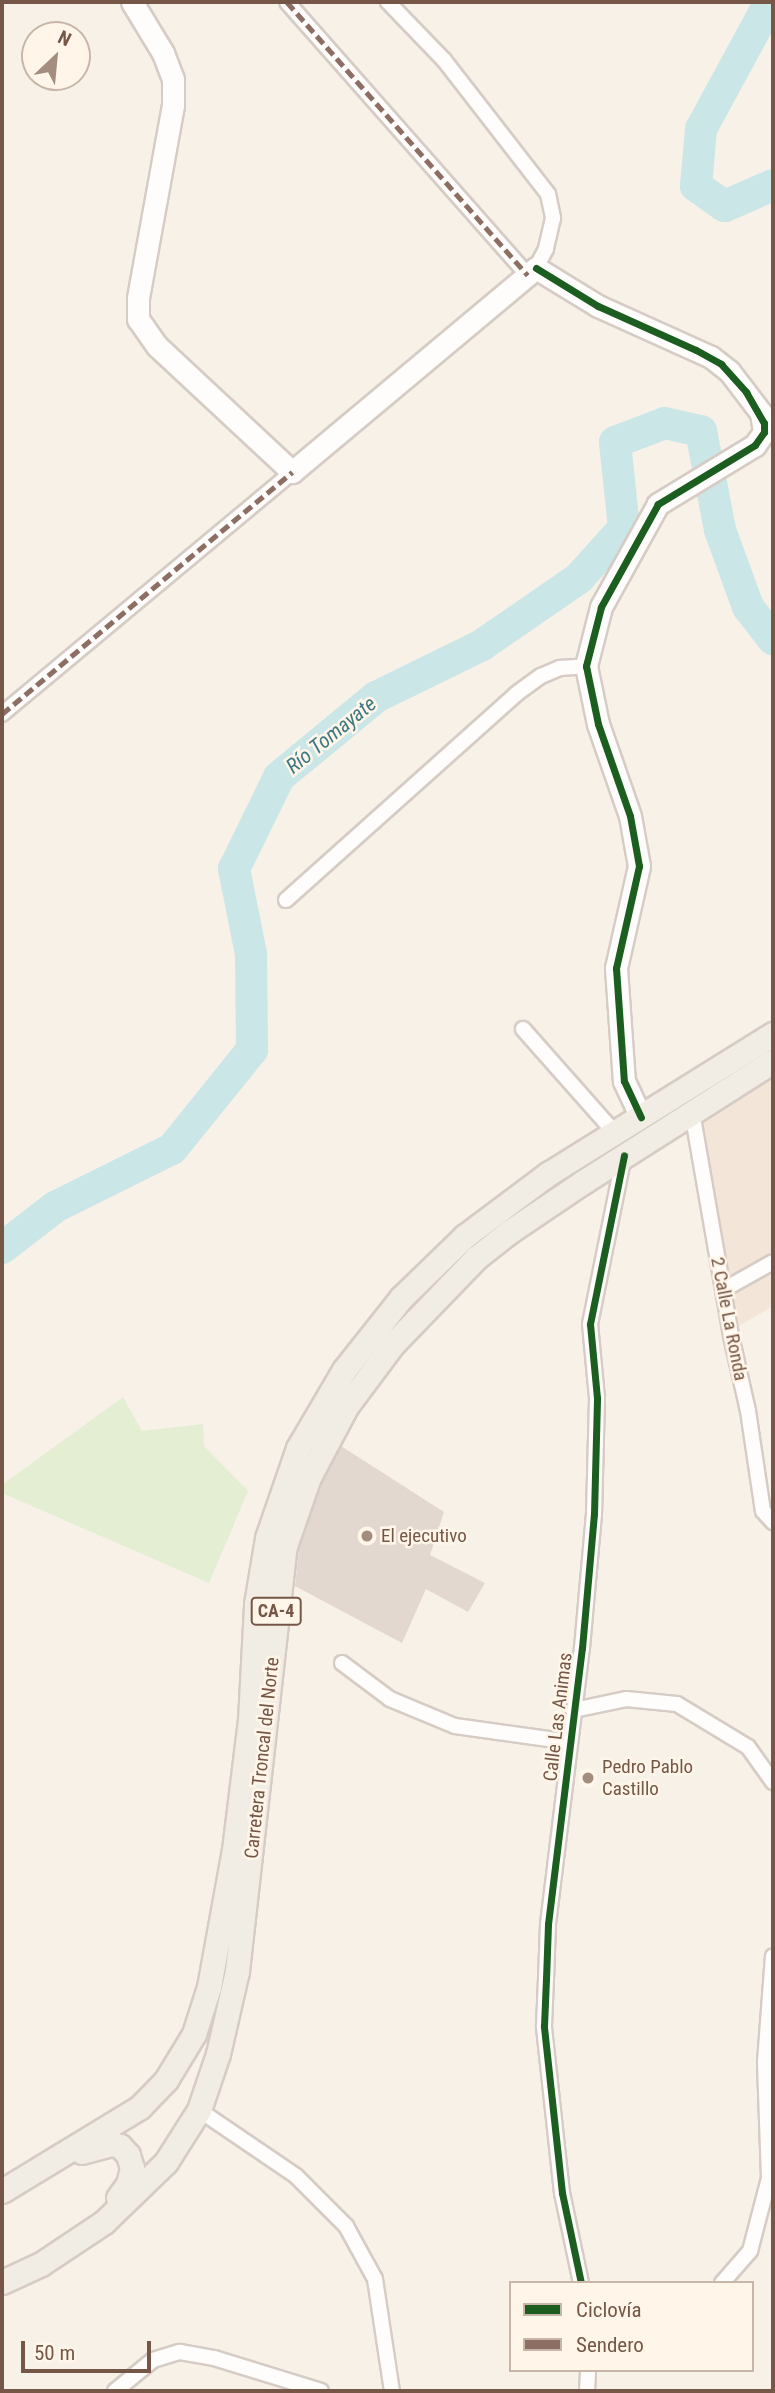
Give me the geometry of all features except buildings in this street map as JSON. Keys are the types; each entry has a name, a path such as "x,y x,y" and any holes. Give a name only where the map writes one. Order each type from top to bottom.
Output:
{"main road":[{"name":"Carretera Troncal del Norte","path":"2,2191 121,2120 154,2094 187,2048 201,2013 234,1850 250,1720 256,1604 267,1538 287,1474 312,1423 361,1346 427,1272 465,1236 548,1174 773,1034"},
{"name":"Carretera Troncal del Norte","path":"2,2282 41,2264 104,2222 166,2162 199,2110 221,2042 237,1971 264,1753 278,1592 285,1546 309,1477 346,1406 369,1372 425,1308 476,1258 509,1232 624,1155 773,1061"},
{"path":"55,2159 112,2144 120,2146 128,2155 132,2168 128,2184 104,2222"}],"street":[{"path":"132,2 163,53 173,79 173,105 138,298 138,319 156,346 292,472"},
{"path":"287,2 532,271 598,306 696,350 720,364 746,393 764,423 760,438 747,450 658,504 601,607 586,666 598,724 630,816 639,866 616,968 624,1081 641,1117"},
{"path":"2,714 532,271 546,249 552,218 548,194 444,60 388,2"},
{"path":"286,900 516,694 541,676 560,668 586,666"},
{"path":"523,1029 615,1133"},
{"name":"2 Calle La Ronda","path":"691,1112 748,1411 763,1511 773,1522"},
{"name":"Calle Las Animas","path":"581,2281 562,2193 544,2026 548,1924 594,1514 597,1398 590,1324 624,1155"},
{"path":"723,1290 773,1262"},
{"path":"342,1663 390,1699 455,1726 570,1742"},
{"path":"574,1710 625,1699 677,1704 748,1748 773,1782"},
{"path":"724,2281 750,2251 769,2178 765,2062 773,1956"},
{"path":"199,2110 296,2176 345,2226 375,2279 392,2391"},
{"path":"116,2391 153,2360 180,2351 214,2358 321,2391"},
{"path":"587,2391 588,2372"}],"shaded area":[{"path":"773,1072 773,1306 739,1326 698,1117"}],"green space":[{"path":"123,1397 142,1431 203,1424 204,1446 248,1491 209,1583 2,1493 2,1485"}],"waterway":[{"name":"Río Tomayate","path":"770,2 701,129 696,186 725,206 773,185"},
{"name":"Río Tomayate","path":"2,1248 55,1207 172,1149 252,1050 251,954 234,869 279,777 376,697 482,645 579,578 624,528 615,442 665,423 701,431 720,530 748,607 773,639"}],"marked path":[{"path":"287,2 528,275"},
{"path":"2,714 292,472"}],"cycle path":[{"path":"536,268 598,306 721,364 746,392 764,423 764,432 755,445 658,504 601,607 586,666 598,724 630,816 639,866 616,968 624,1081 641,1117"},
{"path":"581,2281 562,2193 544,2026 548,1924 582,1648 594,1514 597,1398 590,1324 624,1155"}],"place":[{"name":"El ejecutivo","path":"367,1536"},
{"name":"Pedro Pablo Castillo","path":"588,1778"}]}
